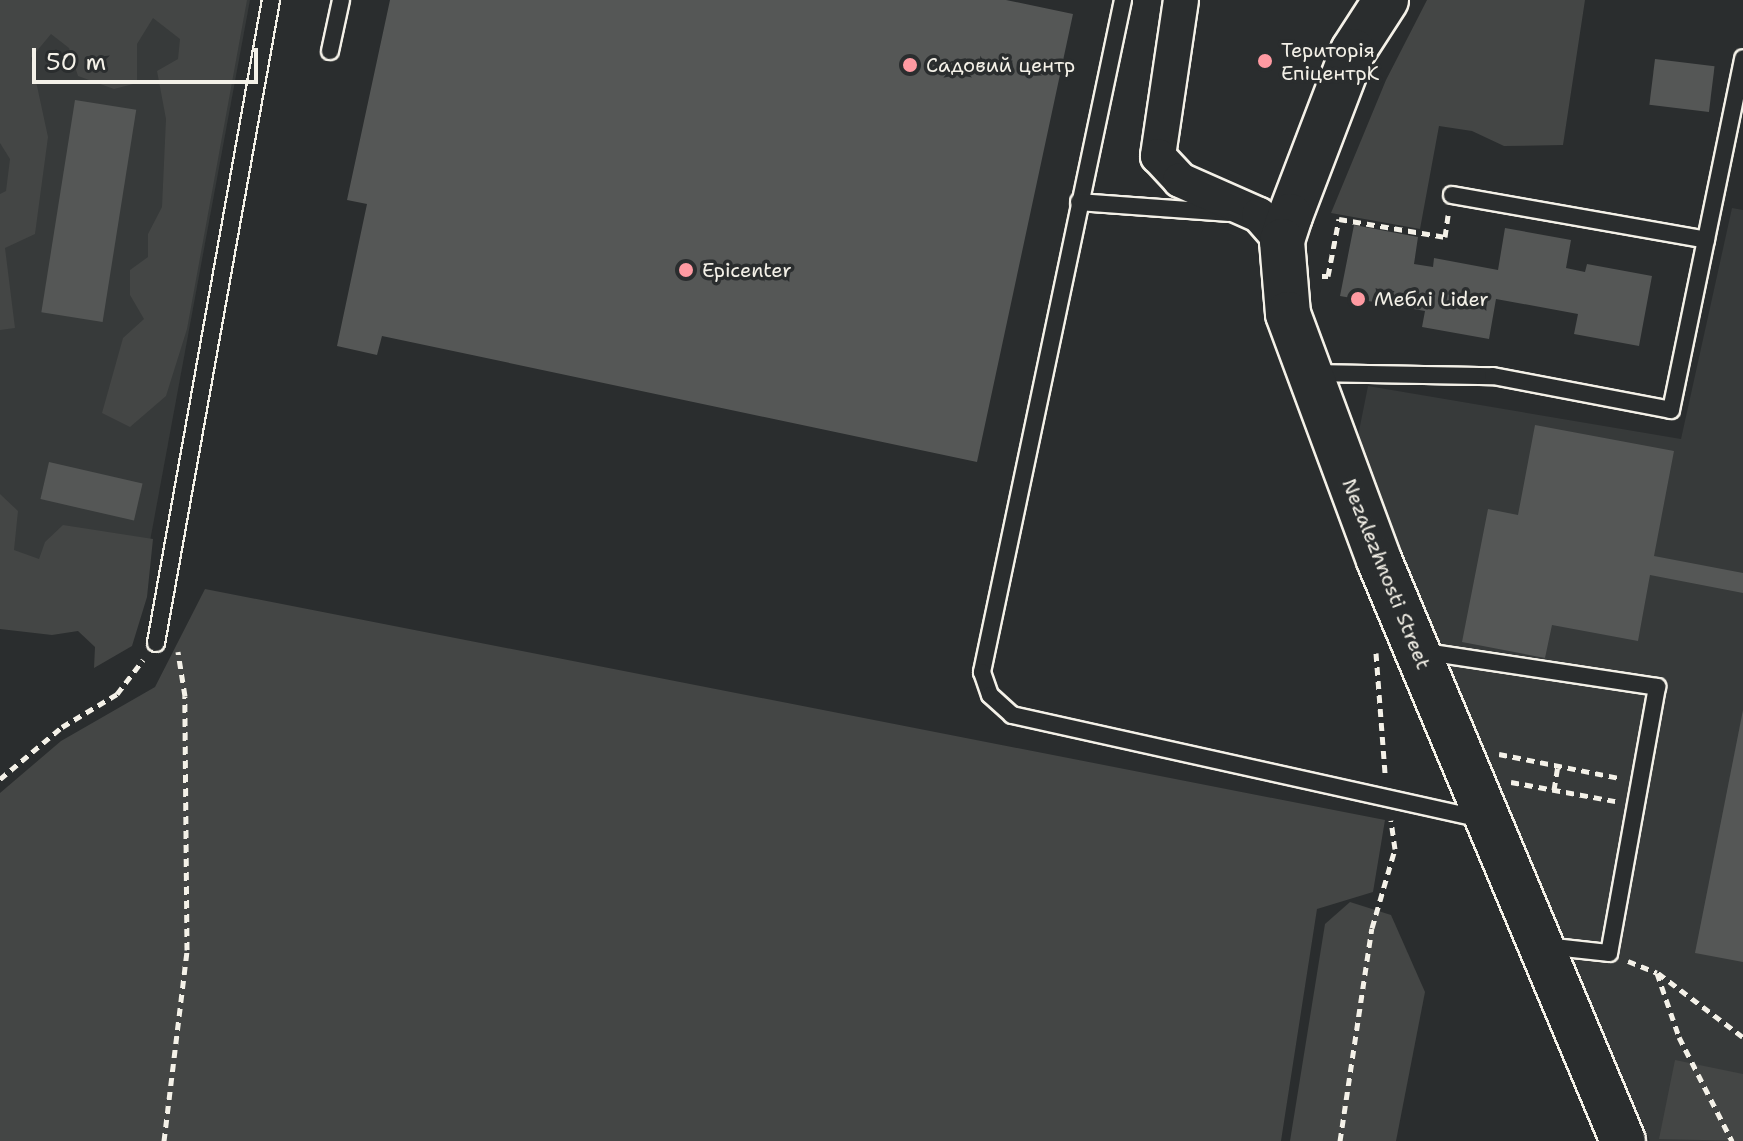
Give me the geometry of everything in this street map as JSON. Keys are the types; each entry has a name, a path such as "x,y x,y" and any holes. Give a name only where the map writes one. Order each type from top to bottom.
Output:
{"street":[{"path":"1181,0 1158,156 1180,180 1274,245 1353,51 1386,0"},
{"name":"Nezalezhnosti Street","path":"1274,245 1307,373 1397,643 1495,800 1541,946 1623,1141"}],"lane":[{"path":"156,643 271,0"},
{"path":"330,51 341,0"},
{"path":"1123,0 982,672 990,695 1012,715 1495,800"},
{"path":"1307,373 1493,376 1671,410 1743,58"},
{"path":"1452,195 1706,240"},
{"path":"1079,202 1274,245"},
{"path":"1397,643 1657,687 1609,953 1541,946"}],"path":[{"path":"1274,245 1328,276 1339,219 1445,237 1452,195"},
{"path":"164,1141 187,950 185,696 176,638"},
{"path":"0,779 62,727 117,694 156,643"},
{"path":"1387,788 1375,697 1397,643"},
{"path":"1490,752 1640,782"},
{"path":"1554,790 1558,766"},
{"path":"1495,800 1554,790 1636,805"},
{"path":"1340,1141 1372,928 1395,849 1389,804"},
{"path":"1609,953 1657,973 1743,1037"},
{"path":"1657,973 1679,1037 1732,1141"}],"shaded area":[{"path":"0,0 250,0 136,617 0,596"},
{"path":"0,0 247,0 187,329 166,396 130,427 102,413 123,338 144,319 130,295 130,270 148,257 148,234 162,207 166,119 157,71 178,59 180,39 153,18 137,44 137,83 114,89 78,76 69,48 51,34 31,58 48,137 35,234 5,248 15,328 0,330 0,194 6,191 10,159 0,143"},
{"path":"1427,0 1585,0 1563,145 1504,146 1472,131 1439,126 1420,229 1331,213 1386,80"},
{"path":"1732,208 1743,210 1743,1141 1650,1141 1356,446 1368,386 1681,439"},
{"path":"0,494 18,511 14,550 39,559 45,542 63,525 153,539 147,597 132,646 94,668 95,647 78,631 52,635 0,629"},
{"path":"205,589 1385,820 1373,892 1317,909 1281,1141 0,1141 0,793 61,741 155,687"},
{"path":"1350,902 1391,915 1425,992 1396,1141 1290,1141 1325,924"},
{"path":"1675,1060 1743,1074 1743,1141 1659,1139"}],"building":[{"name":"Epicenter","path":"390,0 1006,0 1073,14 977,462 382,336 377,355 337,346 367,204 347,200"},
{"path":"1655,59 1715,66 1709,112 1649,105"},
{"path":"75,100 136,110 103,322 41,312"},
{"path":"1354,225 1418,237 1414,264 1433,267 1434,258 1498,270 1505,228 1571,240 1566,268 1585,272 1587,264 1652,276 1639,346 1574,334 1578,314 1496,299 1489,339 1422,327 1425,311 1340,296"},
{"path":"1535,425 1674,451 1654,556 1743,573 1743,593 1650,575 1638,641 1552,625 1545,658 1462,642 1488,509 1518,515"},
{"path":"49,462 143,484 134,521 40,499"},
{"path":"1743,710 1743,962 1695,953"}],"place":[{"name":"Територія ЕпіцентрК","path":"1265,61"},
{"name":"Садовий центр","path":"910,65"},
{"name":"Epicenter","path":"686,270"},
{"name":"Меблі Lider","path":"1358,299"}]}
